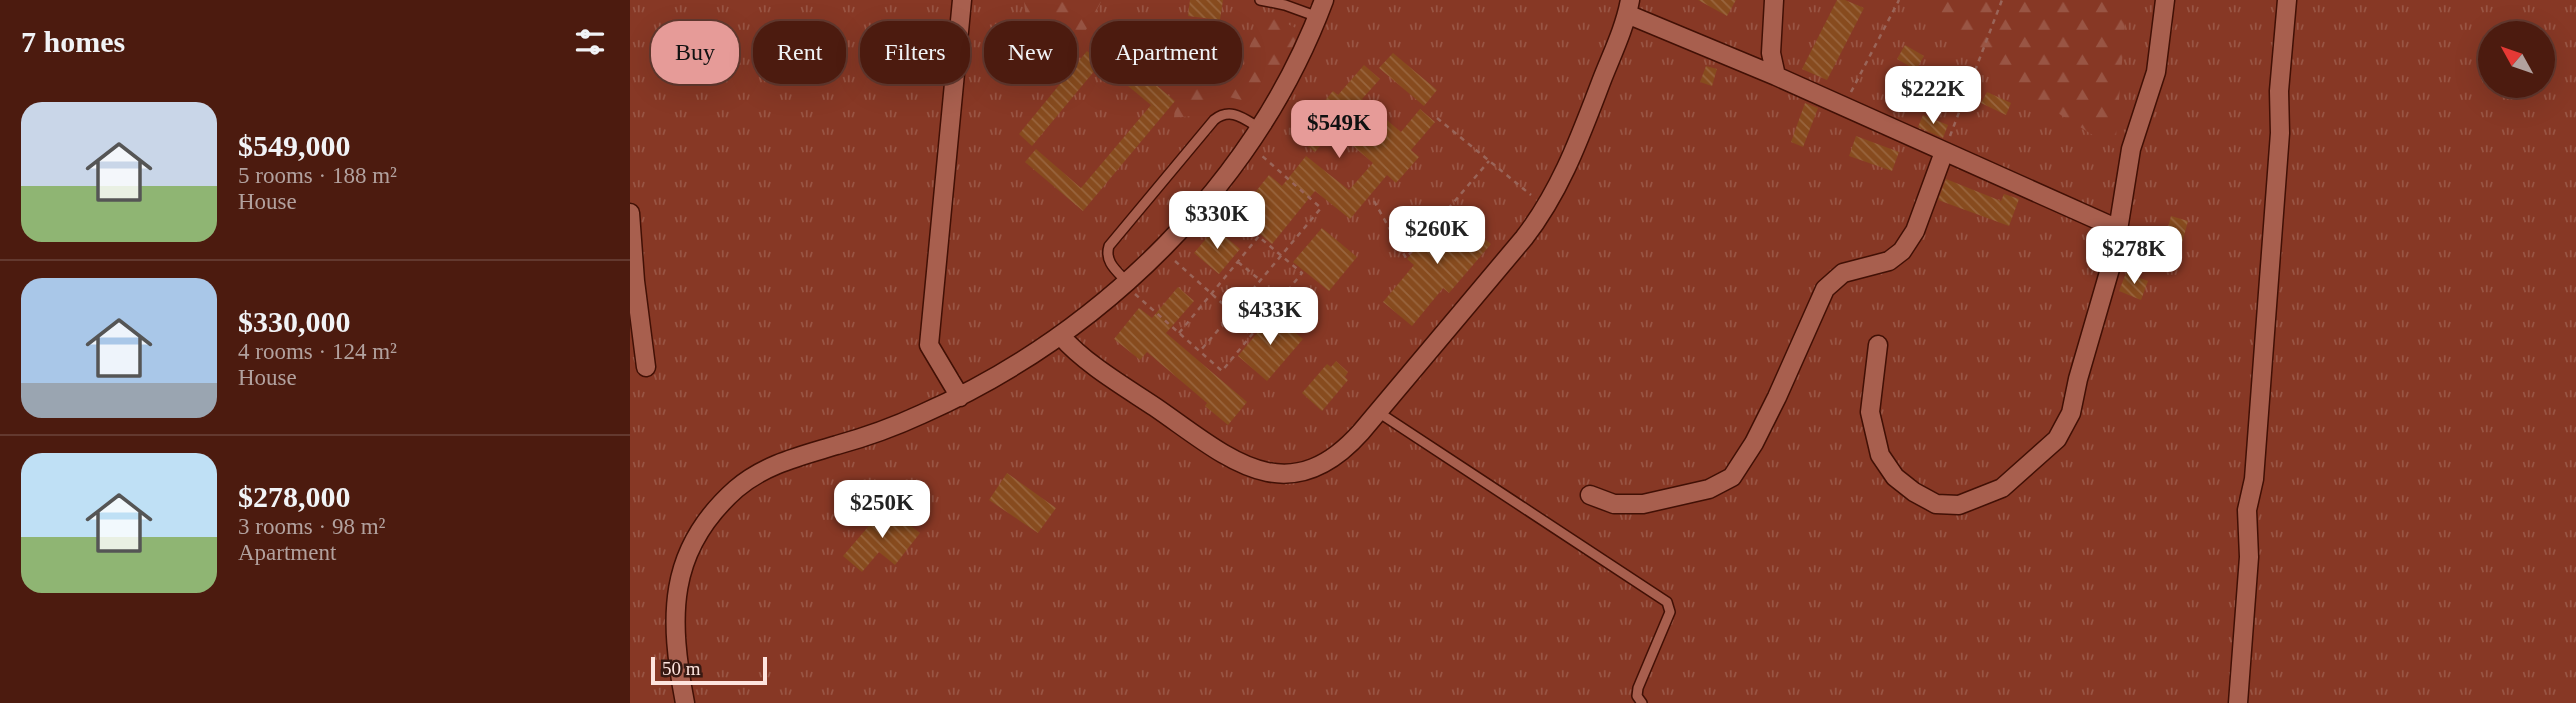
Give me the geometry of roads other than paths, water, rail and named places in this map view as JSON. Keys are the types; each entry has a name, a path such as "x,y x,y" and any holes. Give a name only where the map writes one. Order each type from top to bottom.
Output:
{"street":[{"path":"960,397 929,345 962,0"},
{"path":"1774,0 1771,53 1776,76"},
{"path":"1878,345 1870,412 1880,455 1895,477 1936,504 1959,505 2002,488 2057,439 2071,413 2115,255 2131,149 2156,72 2165,0"},
{"path":"2238,703 2249,556 2247,510 2254,480 2280,133 2279,91 2287,0"},
{"path":"1060,336 1118,382 1238,464 1264,473 1289,473 1326,462 1350,444 1378,412 1546,208 1573,156 1628,7 1843,107 2118,229"},
{"path":"685,703 674,625 679,581 696,539 723,503 746,482 769,467 876,433 995,379 1060,336 1126,283 1162,249 1209,195 1247,143 1289,76 1321,8"},
{"path":"1590,495 1614,505 1643,504 1709,489 1732,477 1754,443 1777,397 1825,289 1843,273 1889,261 1902,251 1914,231 1944,152"},
{"path":"630,213 646,368"}],"lane":[{"path":"1260,0 1321,8"},
{"path":"1126,283 1109,261 1109,246 1214,120 1220,115 1232,113 1258,127"},
{"path":"1378,412 1667,602 1670,612 1638,688 1637,696 1642,703"}]}
